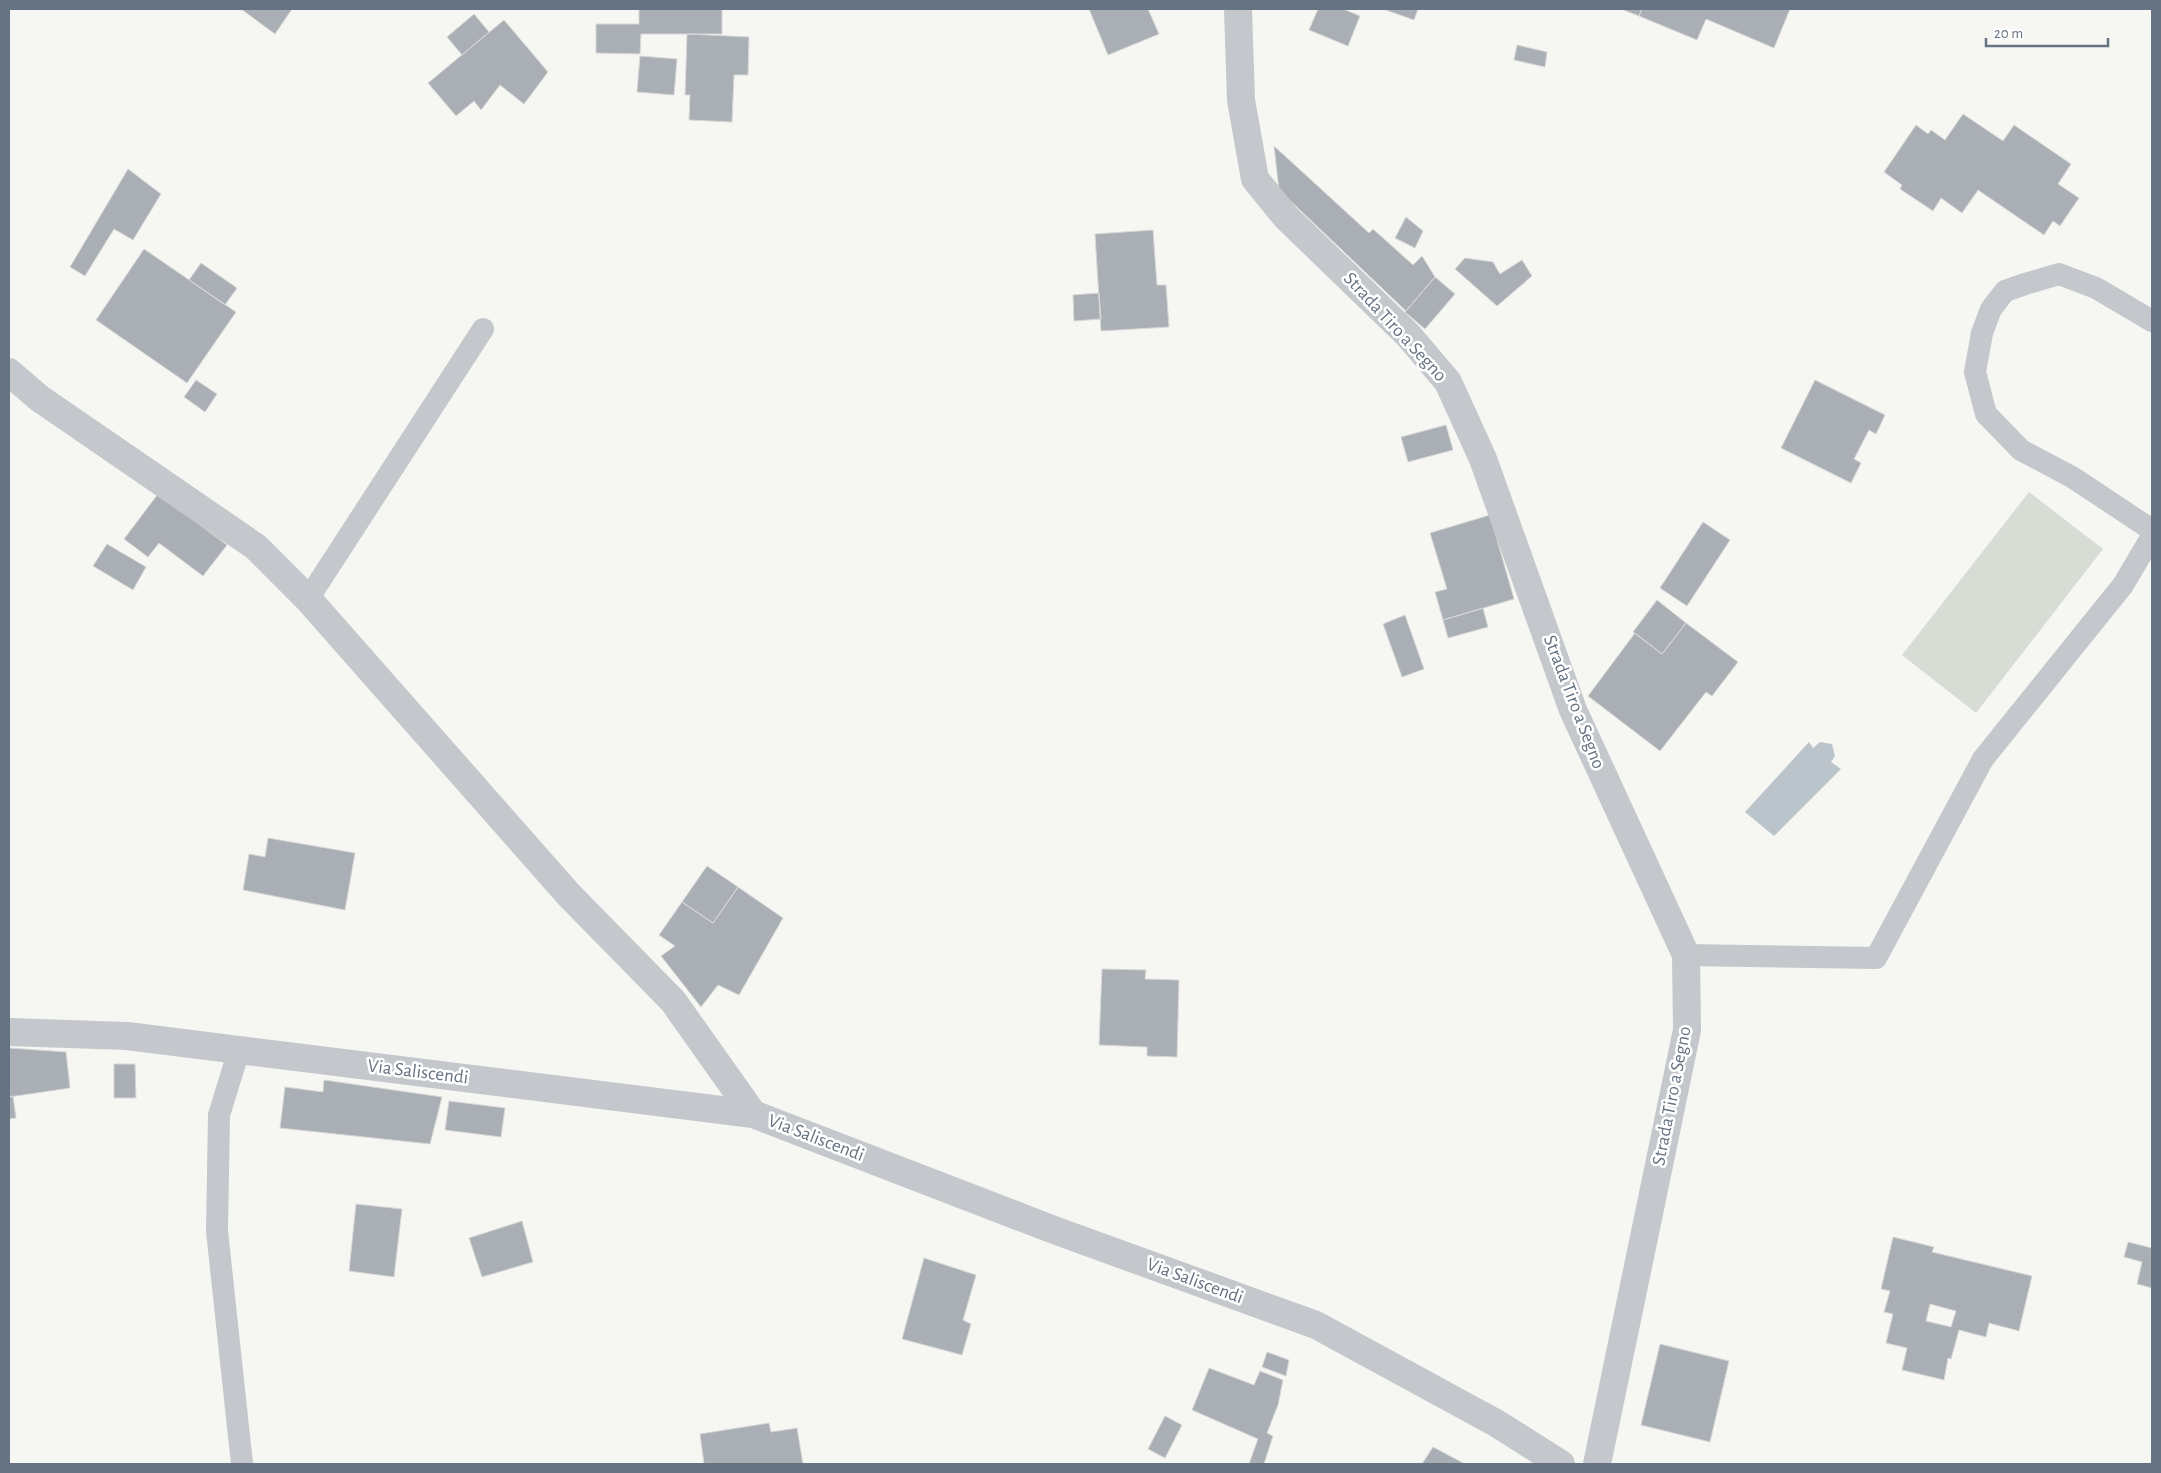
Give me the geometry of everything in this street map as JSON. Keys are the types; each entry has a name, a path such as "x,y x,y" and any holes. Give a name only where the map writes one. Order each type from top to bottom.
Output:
{"street":[{"name":"Strada Tiro a Segno","path":"1238,9 1241,100 1255,179 1286,217 1408,335 1448,382 1483,459 1573,710 1686,954 1687,1030 1597,1464"},
{"path":"9,372 39,398 256,547 308,598 569,895 673,1001 753,1114"},
{"name":"Via Saliscendi","path":"9,1032 127,1036 753,1114 1054,1230 1316,1325 1496,1423 1561,1464"}],"lane":[{"path":"2152,321 2096,288 2059,274 2004,291 1991,309 1982,334 1975,372 1986,414 2021,450 2072,477 2152,530"},
{"path":"308,598 483,329"},
{"path":"1686,954 1876,958 1983,759 2123,585 2152,536"},
{"path":"239,1050 219,1115 217,1231 242,1464"}],"shaded area":[{"path":"2029,492 2103,549 1976,713 1902,655"},
{"path":"1809,742 1813,748 1820,742 1832,744 1835,756 1831,762 1841,769 1774,836 1745,812"}],"building":[{"path":"241,9 292,9 275,34"},
{"path":"639,9 722,9 722,34 641,34 640,54 596,53 596,24 639,24"},
{"path":"1089,9 1148,9 1159,34 1108,55"},
{"path":"1318,9 1343,9 1360,16 1348,46 1309,30"},
{"path":"1383,9 1418,9 1414,20"},
{"path":"1621,9 1642,9 1639,16"},
{"path":"1642,9 1790,9 1774,48 1706,19 1697,40 1639,16"},
{"path":"474,14 489,32 462,55 447,37"},
{"path":"504,20 548,72 524,104 500,85 481,110 474,101 456,116 428,83"},
{"path":"687,34 749,37 748,75 734,75 732,122 689,120 690,95 685,95"},
{"path":"1517,45 1547,52 1545,67 1514,60"},
{"path":"640,56 677,59 674,95 637,92"},
{"path":"1963,114 2003,141 2014,125 2071,164 2058,184 2079,198 2060,226 2053,221 2044,235 1978,190 1962,213 1941,198 1933,211 1900,189 1902,185 1884,172 1916,125 1928,134 1931,130 1945,140"},
{"path":"1274,146 1369,233 1373,229 1413,265 1422,256 1435,277 1406,311 1279,190"},
{"path":"128,169 161,194 133,240 114,229 85,276 70,267"},
{"path":"1406,217 1423,231 1415,248 1395,238"},
{"path":"1153,230 1157,285 1166,285 1169,327 1101,331 1095,234"},
{"path":"144,249 236,312 187,383 96,320"},
{"path":"1465,258 1493,262 1500,274 1522,260 1532,276 1497,306 1455,269"},
{"path":"201,263 237,288 225,305 189,280"},
{"path":"1435,277 1455,294 1425,329 1405,312"},
{"path":"1099,293 1101,319 1074,321 1073,295"},
{"path":"196,380 217,394 205,412 184,397"},
{"path":"1815,380 1885,415 1876,434 1869,430 1854,459 1861,463 1851,483 1781,448"},
{"path":"1446,425 1453,450 1408,462 1401,437"},
{"path":"158,494 227,545 203,576 159,543 148,557 124,539"},
{"path":"1490,515 1514,599 1443,620 1435,592 1447,589 1430,533"},
{"path":"1703,522 1730,540 1687,606 1660,588"},
{"path":"107,544 146,567 133,590 93,566"},
{"path":"1657,600 1686,623 1662,654 1633,632"},
{"path":"1483,608 1488,627 1448,638 1443,620"},
{"path":"1405,615 1424,669 1402,677 1383,624"},
{"path":"1686,623 1738,662 1712,696 1706,692 1660,751 1588,696 1635,633 1662,654"},
{"path":"268,838 355,853 345,910 243,890 249,854 265,857"},
{"path":"707,866 738,887 713,923 682,902"},
{"path":"738,887 783,918 739,995 718,985 701,1007 661,956 675,946 659,935 682,902 713,923"},
{"path":"1102,969 1146,970 1145,979 1179,980 1177,1057 1147,1056 1147,1047 1099,1045"},
{"path":"9,1048 66,1052 70,1088 9,1097"},
{"path":"114,1064 135,1064 136,1098 114,1098"},
{"path":"324,1080 442,1097 430,1144 280,1128 285,1087 323,1092"},
{"path":"13,1096 16,1118 9,1119 9,1097"},
{"path":"449,1101 505,1108 501,1137 445,1130"},
{"path":"356,1204 402,1209 394,1277 349,1271"},
{"path":"522,1221 533,1262 482,1277 469,1238"},
{"path":"1893,1237 1934,1247 1932,1252 2032,1276 2019,1331 1989,1323 1986,1337 1959,1330 1951,1359 1948,1358 1944,1380 1902,1370 1907,1348 1886,1343 1893,1314 1884,1312 1890,1291 1881,1289","holes":["1930,1304 1956,1311 1951,1327 1926,1321"]},
{"path":"2128,1242 2152,1248 2152,1288 2137,1284 2142,1262 2124,1257"},
{"path":"924,1258 976,1275 963,1320 971,1324 962,1355 902,1339"},
{"path":"1660,1344 1729,1361 1710,1442 1641,1425"},
{"path":"1267,1352 1289,1360 1286,1376 1262,1367"},
{"path":"1209,1368 1254,1385 1260,1371 1283,1380 1278,1405 1267,1433 1273,1436 1264,1464 1249,1464 1258,1439 1192,1410"},
{"path":"1165,1416 1182,1425 1165,1458 1148,1449"},
{"path":"769,1423 771,1432 797,1428 803,1464 704,1464 700,1434"},
{"path":"1433,1447 1465,1464 1422,1464"}]}
